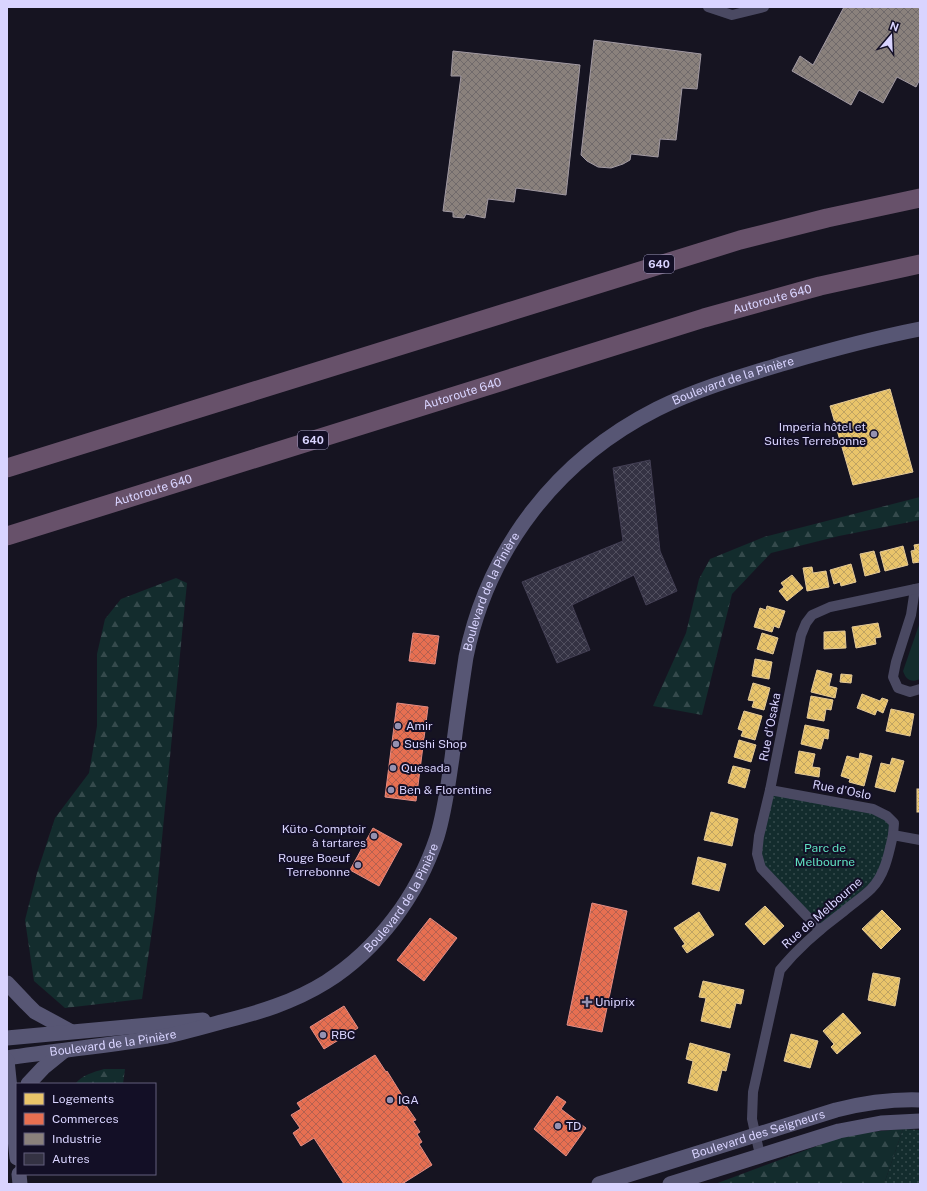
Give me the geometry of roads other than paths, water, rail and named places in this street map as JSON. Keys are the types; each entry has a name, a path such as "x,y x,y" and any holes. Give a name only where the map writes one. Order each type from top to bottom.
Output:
{"highway":[{"name":"640","path":"12,465 740,240 827,218 920,198"},
{"name":"Autoroute 640","path":"7,536 704,318 820,286 920,264"}],"street":[{"path":"708,7 732,15 764,7"},
{"name":"Boulevard de la Pinière","path":"7,1059 169,1035 241,1017 291,1000 327,981 361,954 377,938 396,915 415,886 434,845 444,809 466,657 484,595 498,564 522,525 563,476 587,454 615,433 657,409 680,398 722,383 784,364 880,338 920,329"},
{"name":"Rue d'Osaka","path":"820,930 762,868 757,854 759,836 770,790 801,635 806,622 812,615 830,607 918,589 896,662 893,677 898,688 910,692 920,689"},
{"name":"Rue d'Oslo","path":"770,790 873,809 887,816 894,823 893,835"},
{"path":"893,835 920,840"},
{"name":"Rue de Melbourne","path":"760,1155 752,1119 753,1088 780,970 787,961 820,930 872,888 882,872 893,835"},
{"path":"7,983 35,1012 70,1031"},
{"name":"Boulevard de la Pinière","path":"7,1038 70,1031 241,1017"},
{"path":"29,1083 64,1051"},
{"path":"7,1059 15,1104 16,1131"},
{"name":"Boulevard des Seigneurs","path":"599,1184 853,1106 891,1100 920,1100"},
{"name":"Boulevard des Seigneurs","path":"670,1184 839,1131 894,1122 920,1121"}],"place":[{"name":"Imperia hôtel et Suites Terrebonne","path":"874,434"},
{"name":"Amir","path":"398,726"},
{"name":"Sushi Shop","path":"396,744"},
{"name":"Quesada","path":"393,768"},
{"name":"Ben & Florentine","path":"391,790"},
{"name":"Küto - Comptoir à tartares","path":"374,836"},
{"name":"Rouge Boeuf Terrebonne","path":"358,865"},
{"name":"Uniprix","path":"587,1002"},
{"name":"RBC","path":"323,1035"},
{"name":"IGA","path":"390,1100"},
{"name":"TD","path":"558,1126"}],"park label":[{"name":"Parc de Melbourne","path":"825,855"}]}
